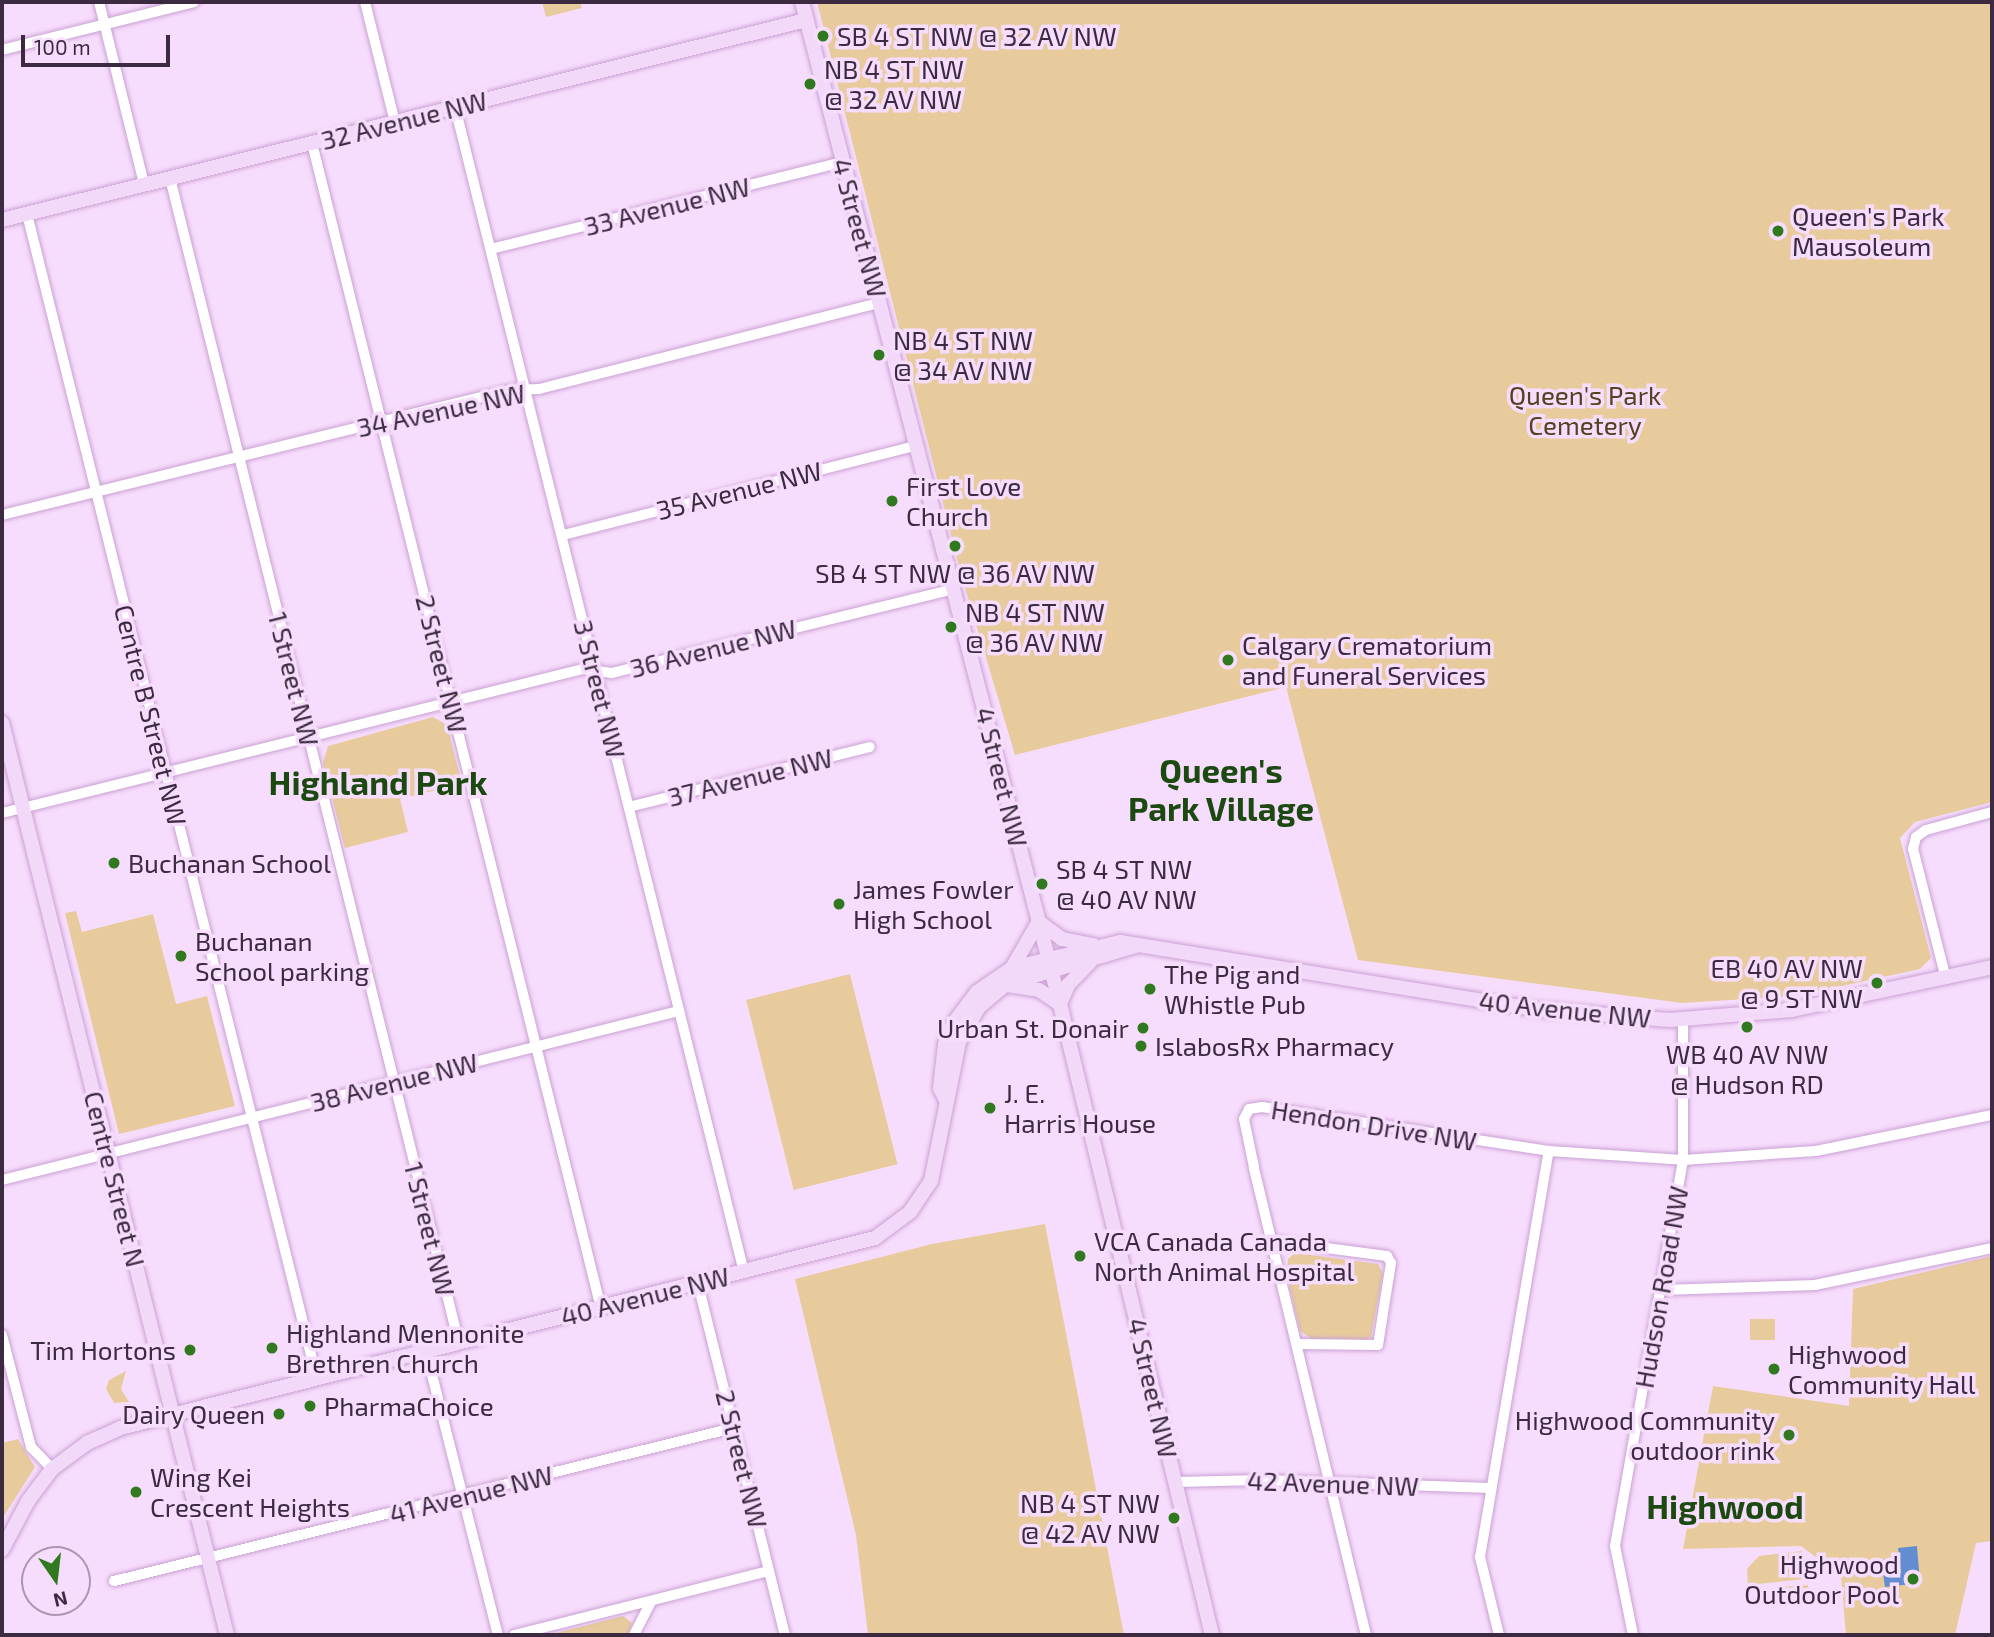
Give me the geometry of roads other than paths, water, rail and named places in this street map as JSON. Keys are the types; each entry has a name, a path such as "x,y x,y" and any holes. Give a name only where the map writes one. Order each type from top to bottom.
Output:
{"street":[{"path":"99,2 144,184"},
{"path":"2,50 194,2"},
{"path":"365,2 395,122"},
{"name":"4 Street NW","path":"802,2 1060,1004 1212,1635"},
{"name":"32 Avenue NW","path":"2,220 806,20"},
{"name":"3 Street NW","path":"455,107 744,1272"},
{"name":"2 Street NW","path":"312,143 601,1308"},
{"name":"33 Avenue NW","path":"491,249 843,162"},
{"name":"1 Street NW","path":"170,178 459,1343"},
{"name":"Centre B Street NW","path":"27,214 317,1379"},
{"name":"34 Avenue NW","path":"2,516 510,390 526,390 880,303"},
{"name":"35 Avenue NW","path":"563,535 916,446"},
{"name":"36 Avenue NW","path":"2,813 583,669 612,673 954,589"},
{"name":"Centre Street N","path":"2,723 227,1635"},
{"name":"37 Avenue NW","path":"629,807 870,747"},
{"path":"1946,979 1913,849 1916,837 1926,830 1992,813"},
{"path":"1012,968 1039,922 1062,939 1101,946"},
{"name":"40 Avenue NW","path":"2,1549 27,1501 52,1469 101,1436 173,1414 864,1242 899,1223 918,1203 935,1172 946,1100 963,1030 979,1007 1006,984 1101,946 1121,942 1535,1009 1683,1019 1793,1010 1992,967"},
{"name":"40 Avenue NW","path":"946,1100 940,1088 953,1024 977,992 1012,968 1091,961 1136,946"},
{"path":"1006,984 1039,990 1060,1004 1069,985 1091,961"},
{"name":"38 Avenue NW","path":"2,1180 679,1011"},
{"name":"Hudson Road NW","path":"1633,1635 1615,1546 1683,1160 1683,1019"},
{"name":"Hendon Drive NW","path":"1366,1635 1244,1119 1250,1109 1262,1107 1549,1151 1683,1160 1816,1151 1992,1115"},
{"path":"1499,1635 1480,1558 1549,1151"},
{"path":"1273,1241 1387,1256 1391,1263 1378,1345 1298,1344"},
{"path":"1662,1290 1815,1285 1992,1248"},
{"name":"2 Street NW","path":"698,1284 785,1635"},
{"path":"2,1335 31,1447 52,1469"},
{"path":"426,1351 498,1635"},
{"name":"41 Avenue NW","path":"114,1581 733,1428"},
{"name":"42 Avenue NW","path":"1176,1482 1329,1483 1490,1489"},
{"path":"514,1635 769,1571"},
{"path":"634,1635 651,1601"}],"water":[{"path":"1917,1546 1920,1583 1885,1587 1881,1560 1891,1559 1893,1574 1901,1573 1898,1548"}],"place":[{"name":"SB 4 ST NW @ 32 AV NW","path":"823,36"},
{"name":"NB 4 ST NW @ 32 AV NW","path":"810,84"},
{"name":"Queen's Park Mausoleum","path":"1778,231"},
{"name":"NB 4 ST NW @ 34 AV NW","path":"879,355"},
{"name":"First Love Church","path":"892,501"},
{"name":"SB 4 ST NW @ 36 AV NW","path":"955,546"},
{"name":"NB 4 ST NW @ 36 AV NW","path":"951,627"},
{"name":"Calgary Crematorium and Funeral Services","path":"1228,660"},
{"name":"Buchanan School","path":"114,863"},
{"name":"SB 4 ST NW @ 40 AV NW","path":"1042,884"},
{"name":"James Fowler High School","path":"839,904"},
{"name":"Buchanan School parking","path":"181,956"},
{"name":"EB 40 AV NW @ 9 ST NW","path":"1877,983"},
{"name":"The Pig and Whistle Pub","path":"1150,989"},
{"name":"WB 40 AV NW @ Hudson RD","path":"1747,1027"},
{"name":"Urban St. Donair","path":"1143,1028"},
{"name":"IslabosRx Pharmacy","path":"1141,1046"},
{"name":"J. E. Harris House","path":"990,1108"},
{"name":"VCA Canada Canada North Animal Hospital","path":"1080,1256"},
{"name":"Highland Mennonite Brethren Church","path":"272,1348"},
{"name":"Tim Hortons","path":"190,1350"},
{"name":"Highwood Community Hall","path":"1774,1369"},
{"name":"PharmaChoice","path":"310,1406"},
{"name":"Dairy Queen","path":"279,1414"},
{"name":"Highwood Community outdoor rink","path":"1789,1435"},
{"name":"Wing Kei Crescent Heights","path":"136,1492"},
{"name":"NB 4 ST NW @ 42 AV NW","path":"1174,1518"},
{"name":"Highwood Outdoor Pool","path":"1913,1579"}],"district":[{"name":"Highland Park","path":"378,783"},
{"name":"Queen's Park Village","path":"1221,790"},
{"name":"Highwood","path":"1725,1507"}],"park label":[{"name":"Queen's Park Cemetery","path":"1585,410"}]}
